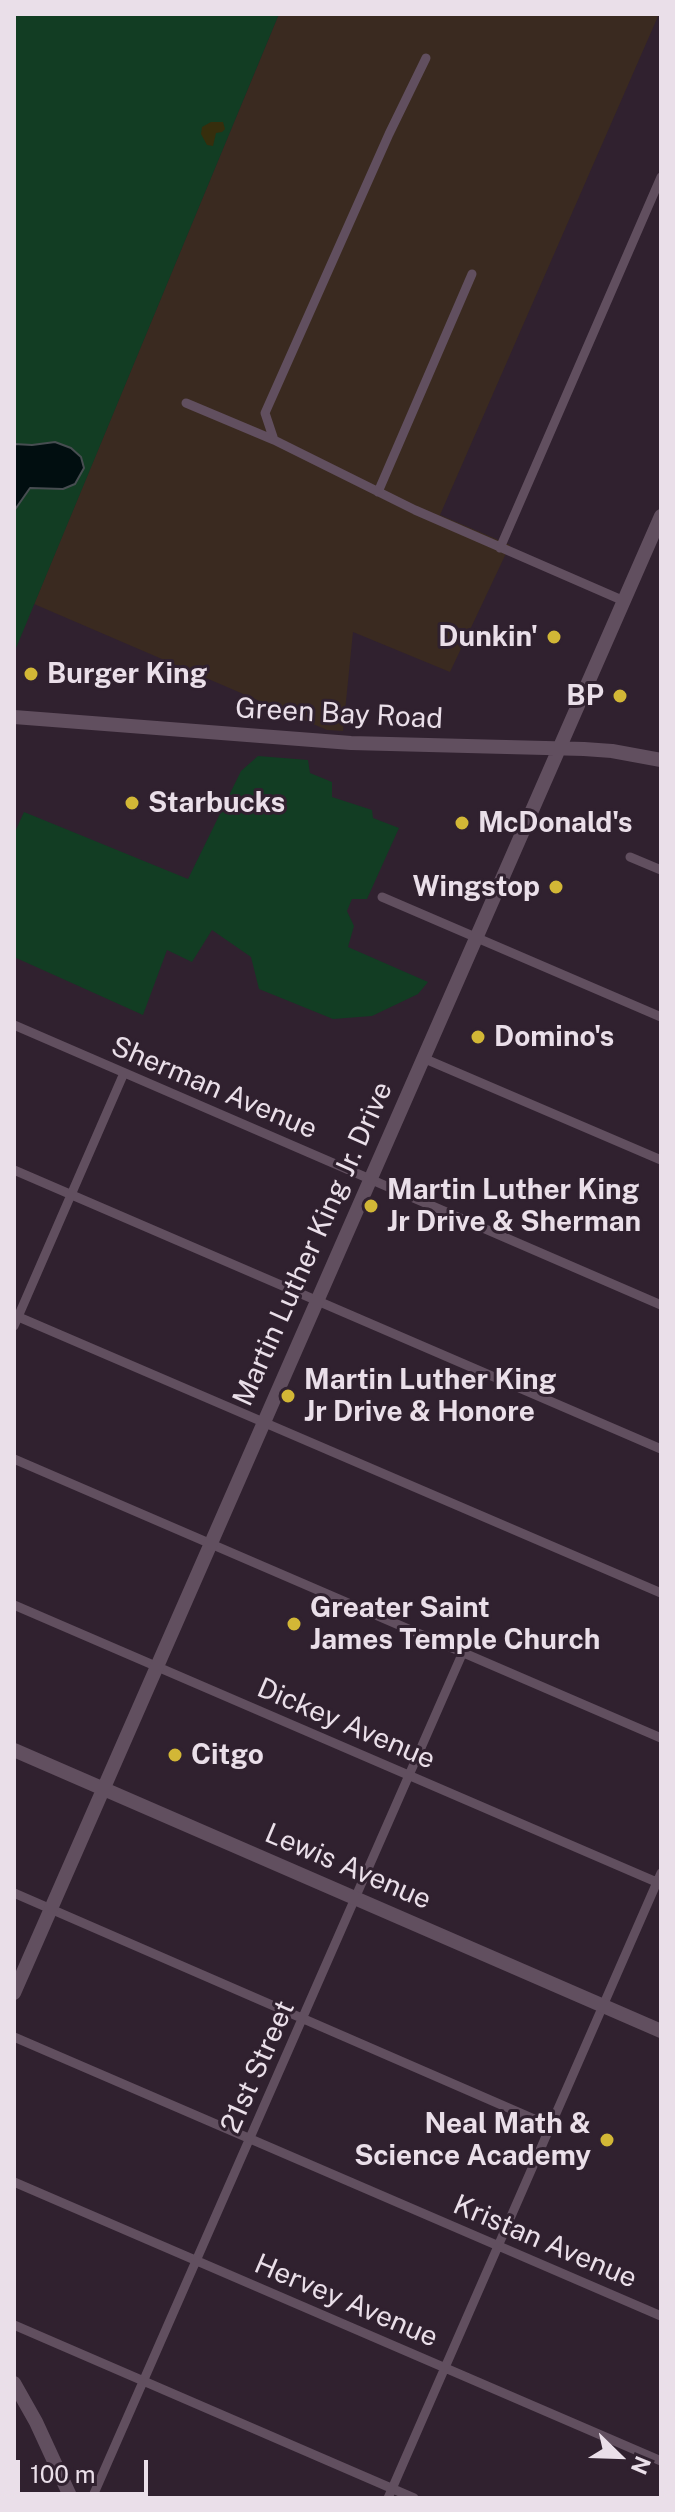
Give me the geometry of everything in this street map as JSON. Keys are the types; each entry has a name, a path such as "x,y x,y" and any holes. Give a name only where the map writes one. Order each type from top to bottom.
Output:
{"street":[{"path":"274,440 265,413 426,58"},
{"path":"500,548 661,177"},
{"path":"378,492 472,274"},
{"path":"186,403 274,440 500,548 624,601"},
{"name":"Martin Luther King Jr. Drive","path":"14,1993 559,748 624,601 658,533 661,516"},
{"name":"Green Bay Road","path":"14,717 351,743 612,751 661,760"},
{"path":"630,857 661,870"},
{"path":"382,897 661,1017"},
{"name":"Sherman Avenue","path":"14,1025 661,1305"},
{"path":"423,1058 661,1160"},
{"path":"124,1073 15,1319 264,1422 661,1593"},
{"path":"14,1170 661,1449"},
{"path":"14,1459 661,1738"},
{"name":"Dickey Avenue","path":"14,1605 660,1880"},
{"name":"21st Street","path":"92,2498 463,1652"},
{"name":"Lewis Avenue","path":"14,1750 661,2031"},
{"path":"390,2493 660,1880"},
{"path":"14,1893 550,2126"},
{"name":"Kristan Avenue","path":"14,2037 661,2316"},
{"name":"Hervey Avenue","path":"14,2182 661,2461"},
{"path":"14,2325 390,2493 414,2498"},
{"path":"14,2383 71,2498"}],"shaded area":[{"path":"279,14 659,14 440,515 510,545 450,672 353,632 343,731 327,730 34,604"},
{"path":"55,442 71,448 81,457 84,468 75,484 63,489 30,488 14,511 14,444"}],"green space":[{"path":"14,14 279,14 14,653"},
{"path":"258,756 308,760 310,773 332,782 332,797 372,810 373,818 399,828 367,899 352,899 347,911 354,926 348,947 428,982 418,994 372,1016 333,1019 259,989 251,957 212,930 192,962 167,950 143,1015 14,957 14,834 24,812 188,879 241,771"}],"sand":[{"path":"211,122 223,122 225,129 216,133 213,146 207,145 201,134 202,127"}],"place":[{"name":"Dunkin'","path":"554,637"},
{"name":"Burger King","path":"31,674"},
{"name":"BP","path":"620,696"},
{"name":"Starbucks","path":"132,803"},
{"name":"McDonald's","path":"462,823"},
{"name":"Wingstop","path":"556,887"},
{"name":"Domino's","path":"478,1037"},
{"name":"Martin Luther King Jr Drive & Sherman","path":"371,1206"},
{"name":"Martin Luther King Jr Drive & Honore","path":"288,1396"},
{"name":"Greater Saint James Temple Church","path":"294,1624"},
{"name":"Citgo","path":"175,1755"},
{"name":"Neal Math & Science Academy","path":"607,2140"}]}
